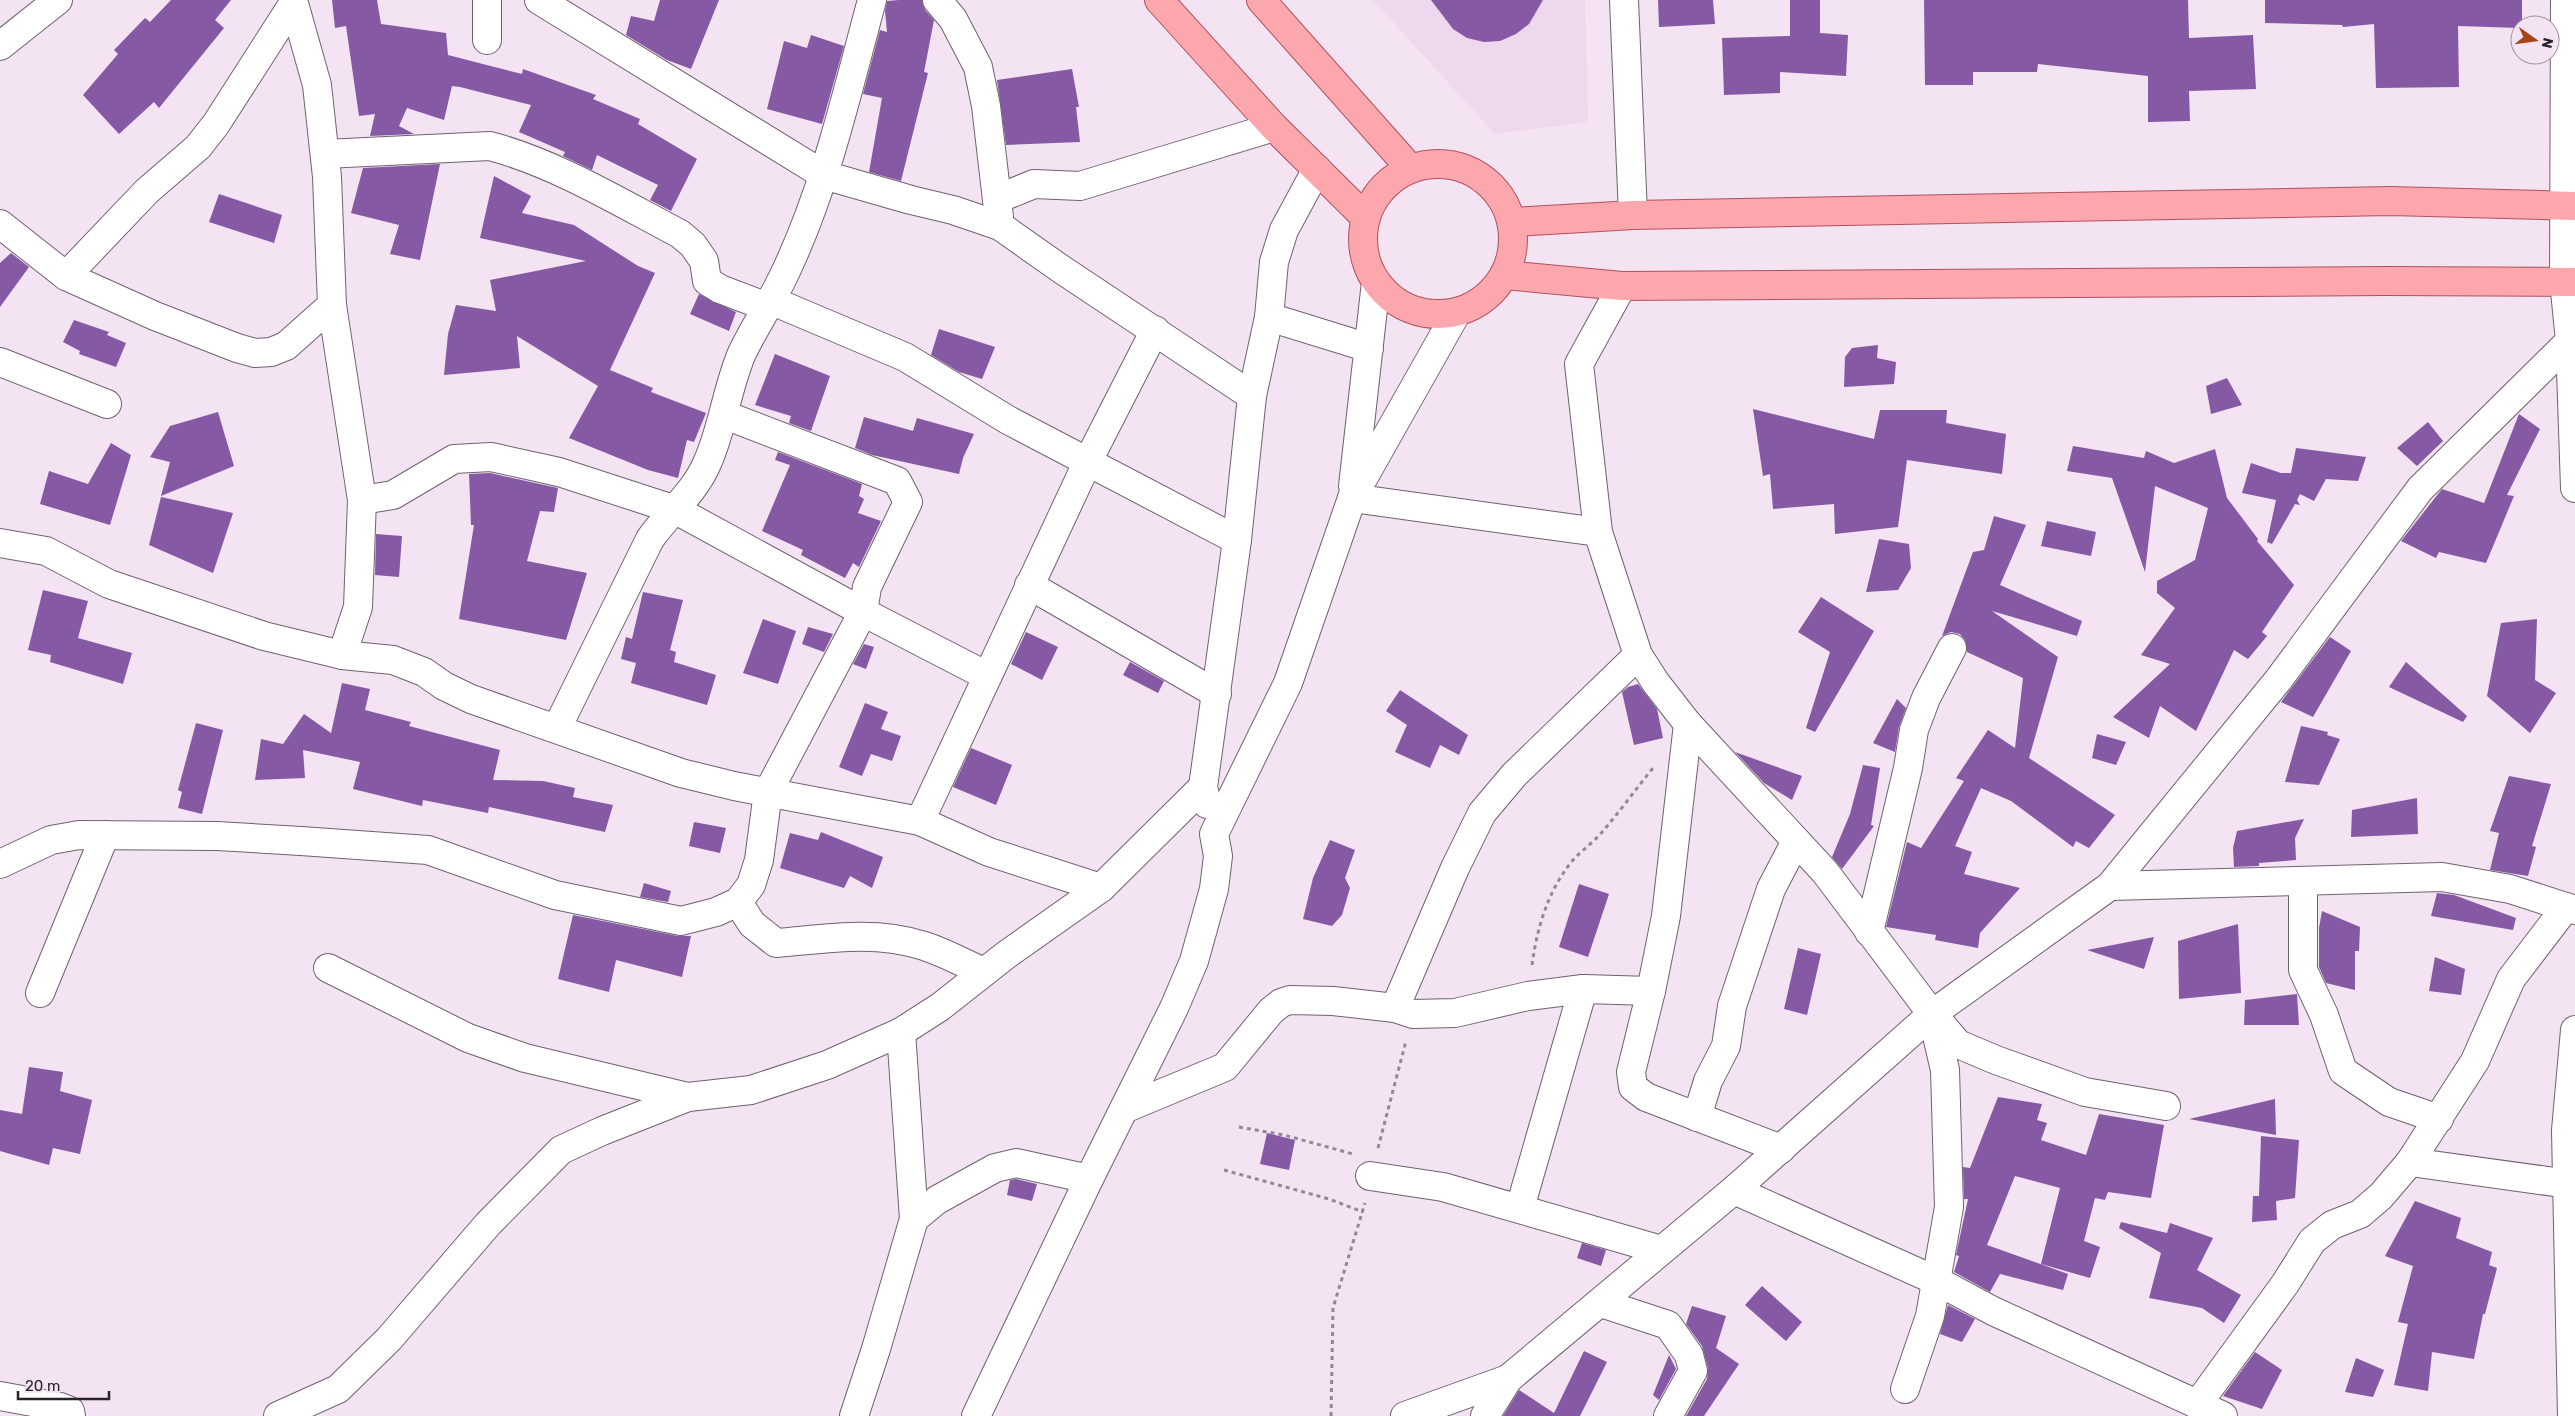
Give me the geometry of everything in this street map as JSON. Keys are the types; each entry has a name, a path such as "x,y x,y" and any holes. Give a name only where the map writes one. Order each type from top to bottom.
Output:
{"main road":[{"path":"1159,0 1274,127 1366,218"},
{"path":"1261,0 1410,168"},
{"path":"1442,162 1474,171 1498,192 1512,222 1514,249 1504,275 1485,298 1457,312 1427,314 1398,303 1376,282 1366,260 1363,235 1366,218 1385,185 1410,168 1442,162"},
{"path":"1512,222 1634,215 2390,201 2570,205"},
{"path":"1504,275 1622,286 2570,282"}],"street":[{"path":"0,46 58,0"},
{"path":"487,40 488,0"},
{"path":"539,0 824,175 911,200 954,210 1000,226 1061,269 1252,396"},
{"path":"557,728 650,539 662,522 676,510 694,488 708,462 725,415 742,354 785,273 824,175 872,0"},
{"path":"936,0 953,19 978,67 986,106 1000,226"},
{"path":"1624,0 1634,215"},
{"path":"2565,0 2570,205 2570,341 2575,488"},
{"path":"293,2 317,85 325,154 332,304 362,500 358,607 342,654"},
{"path":"66,276 147,191 198,147 221,116 293,2"},
{"path":"997,199 1034,184 1080,186 1274,127"},
{"path":"325,154 490,146 514,152 586,185 680,234 693,245 704,261 707,281 720,289 769,303 905,357 1008,420 1236,540"},
{"path":"976,1416 1088,1179 1174,1008 1194,961 1214,889 1218,856 1203,787 1217,694 1252,396 1269,317 1274,262 1284,230 1318,169"},
{"path":"0,224 66,276 155,316 237,348 255,353 271,352 286,346 332,304"},
{"path":"1352,498 1376,282"},
{"path":"1622,286 1579,364 1598,532 1638,655 1656,683 1688,724 1825,872 1932,1014 1958,1044 1996,1060 2085,1092 2166,1106"},
{"path":"1214,834 1288,683 1352,498 1457,312"},
{"path":"1269,317 1369,348"},
{"path":"920,821 1087,463 1155,330"},
{"path":"1485,1416 1508,1379 1734,1190 1932,1014 2110,886 2279,679 2420,489 2570,341"},
{"path":"0,362 107,404"},
{"path":"0,864 51,840 79,835 217,836 428,850 555,895 681,920 716,912 738,902 751,885 759,860 768,792 863,612 867,587 908,502 897,481 725,415"},
{"path":"362,500 393,495 454,459 491,457 559,472 676,510 863,612 987,676"},
{"path":"1352,498 1598,532"},
{"path":"0,543 46,551 109,584 142,598 264,636 342,654 393,660 424,672 444,686 471,699 557,728 642,761 681,773 768,792 920,821 989,852 1101,888"},
{"path":"1029,585 1217,694"},
{"path":"1869,932 1908,768 1914,730 1926,698 1952,648"},
{"path":"1404,1011 1455,868 1482,813 1514,775 1638,655"},
{"path":"1688,724 1666,916 1651,991 1630,1072 1633,1087 1646,1097 1780,1149"},
{"path":"321,1416 338,1389 389,1339 488,1224 561,1150 602,1131 688,1097 751,1090 827,1065 900,1032 940,1007 984,972 1101,888 1203,787"},
{"path":"40,994 105,835"},
{"path":"1697,1117 1708,1081 1726,1046 1732,1006 1771,889 1796,841"},
{"path":"2110,886 2442,877 2510,888 2570,908 2511,979 2475,1061 2410,1162 2381,1196 2360,1214 2332,1225 2312,1241 2285,1284 2197,1405"},
{"path":"2303,882 2303,970 2324,1014 2343,1071 2389,1102 2439,1119"},
{"path":"738,902 752,924 776,943 848,936 882,936 921,944 984,972"},
{"path":"328,968 468,1038 525,1058 688,1097"},
{"path":"1124,1109 1225,1067 1271,1011 1281,1003 1290,1000 1333,1001 1404,1011 1455,1013 1528,996 1582,989 1651,991"},
{"path":"1520,1208 1582,989"},
{"path":"1905,1389 1930,1316 1948,1207 1949,1138 1945,1070 1932,1014"},
{"path":"2572,1416 2571,1128 2575,1030"},
{"path":"854,1416 876,1349 914,1218 900,1032"},
{"path":"2410,1162 2572,1186"},
{"path":"914,1218 937,1200 995,1168 1016,1163 1088,1179"},
{"path":"1372,1168 1520,1208 1662,1250"},
{"path":"1734,1190 1937,1281 1993,1311 2223,1416"},
{"path":"1600,1303 1668,1325 1690,1355 1693,1371 1668,1416"},
{"path":"1405,1416 1508,1379"},
{"path":"278,1416 338,1389"},
{"path":"0,1396 60,1407 70,1411 71,1416"}],"path":[{"path":"1528,996 1541,920 1550,898 1574,859 1602,832 1659,760"},
{"path":"1330,1416 1333,1308 1363,1212 1404,1011"},
{"path":"1239,1127 1284,1135 1372,1168"},
{"path":"1224,1170 1329,1199 1363,1212"}],"shaded area":[{"path":"1373,0 1585,0 1588,122 1495,134"}],"building":[{"path":"171,0 231,0 215,20 224,28 159,108 154,102 119,134 83,95 118,54 114,50 145,18 150,22"},
{"path":"332,0 377,0 381,24 446,33 448,55 522,74 523,69 596,95 593,99 640,119 638,124 697,159 671,211 650,200 658,185 597,155 592,170 563,156 565,152 519,132 531,105 460,87 452,86 444,120 407,108 399,126 414,134 370,136 375,114 359,116 346,26 335,28"},
{"path":"660,0 719,0 691,69 667,60 626,35 631,16 654,21"},
{"path":"922,0 925,10 934,20 924,72 928,73 901,181 869,172 882,98 863,94 880,30 887,32 885,11 887,1"},
{"path":"1431,0 1543,0 1529,24 1516,34 1500,41 1484,42 1467,38 1453,29"},
{"path":"1658,0 1713,0 1715,24 1659,27"},
{"path":"1790,0 1820,0 1820,33 1848,35 1846,76 1780,72 1780,93 1724,95 1722,38 1790,36"},
{"path":"1924,0 2188,0 2189,38 2253,35 2256,89 2189,91 2190,121 2148,122 2148,76 2038,64 2037,72 1973,72 1973,85 1925,85"},
{"path":"2265,0 2522,0 2522,15 2510,15 2510,28 2458,26 2459,87 2376,88 2374,24 2343,27 2342,25 2265,23"},
{"path":"811,35 844,46 822,124 767,109 784,41 807,48"},
{"path":"1072,69 1079,107 1076,107 1080,142 1006,145 997,80"},
{"path":"440,164 420,260 390,254 399,225 351,213 363,168"},
{"path":"494,176 531,196 522,213 574,225 638,266 655,273 610,370 653,388 651,392 706,413 694,442 687,440 678,478 648,470 569,438 598,386 517,336 520,368 444,375 448,334 456,305 496,311 490,280 586,261 480,238"},
{"path":"219,194 282,215 274,243 209,222"},
{"path":"11,253 29,267 0,307 0,263"},
{"path":"699,294 736,312 729,331 690,314"},
{"path":"74,320 109,332 107,335 126,343 116,367 79,354 80,351 63,342"},
{"path":"939,329 995,347 982,379 959,372 931,355"},
{"path":"1878,345 1877,358 1896,362 1894,384 1844,387 1845,357 1852,348"},
{"path":"775,354 830,376 811,431 789,423 791,416 755,405"},
{"path":"2227,378 2242,405 2211,414 2206,386"},
{"path":"1753,409 1874,439 1880,410 1947,410 1946,423 2006,434 2002,474 1907,460 1898,527 1835,534 1834,504 1773,509 1770,474 1763,476"},
{"path":"218,412 234,466 161,496 170,462 150,457 170,426"},
{"path":"2519,414 2540,429 2507,495 2514,496 2486,563 2439,552 2436,558 2401,541 2442,489 2484,503"},
{"path":"864,417 913,431 917,418 974,434 963,458 959,474 872,455 855,448"},
{"path":"2428,422 2443,441 2417,466 2397,448"},
{"path":"111,443 131,455 110,525 40,504 49,471 88,484"},
{"path":"2073,446 2144,458 2146,451 2174,463 2215,449 2227,498 2258,539 2257,541 2294,585 2262,632 2267,636 2248,659 2234,650 2196,731 2160,706 2149,738 2113,717 2170,664 2141,655 2175,608 2157,593 2157,581 2195,560 2208,508 2155,486 2145,572 2112,478 2067,471"},
{"path":"2296,448 2366,457 2358,481 2326,479 2314,501 2300,494 2297,500 2300,505 2295,504 2272,544 2267,542 2276,500 2242,493 2251,463 2281,473 2291,473"},
{"path":"778,452 862,484 859,496 864,499 858,513 881,521 859,567 853,563 845,578 801,555 803,550 762,531 790,465 775,460"},
{"path":"490,473 558,488 554,512 540,511 527,561 587,573 566,640 459,619 474,525 471,525 469,474"},
{"path":"161,497 233,513 213,573 149,545"},
{"path":"1994,516 2026,525 2000,585 2082,621 2077,636 1992,611 2058,657 2029,758 2115,815 2089,848 2076,841 2073,847 2011,801 1981,788 1955,846 1972,852 1964,874 2020,888 1980,933 1978,948 1935,940 1936,935 1886,927 1907,842 1921,848 1964,781 1956,778 1988,730 2015,748 2023,678 1967,652 1965,640 1960,634 1951,632 1942,636 1973,552 1984,550"},
{"path":"2047,521 2096,532 2091,556 2041,546"},
{"path":"376,534 402,536 399,577 375,575"},
{"path":"1879,539 1909,544 1911,568 1898,590 1866,592"},
{"path":"43,590 88,601 78,638 132,653 123,684 50,662 51,655 28,650"},
{"path":"643,592 683,600 670,650 676,652 674,662 716,675 707,705 631,683 636,663 621,659 626,637 632,639"},
{"path":"1821,597 1874,631 1815,732 1806,728 1830,652 1798,632"},
{"path":"763,619 796,631 778,684 743,673"},
{"path":"2537,619 2535,680 2556,693 2530,733 2487,696 2501,623"},
{"path":"808,627 833,634 824,652 802,644"},
{"path":"1026,632 1058,647 1042,680 1011,664"},
{"path":"2330,637 2351,651 2313,717 2281,702"},
{"path":"864,644 874,647 866,669 853,664"},
{"path":"1130,662 1164,681 1158,693 1123,675"},
{"path":"2406,662 2467,716 2463,722 2389,687"},
{"path":"342,683 370,689 365,710 411,722 409,726 500,750 493,780 543,781 575,788 573,797 613,805 605,832 489,807 488,813 423,800 422,806 353,789 360,762 303,750 305,778 255,780 261,739 283,744 304,714 331,733"},
{"path":"1638,684 1657,709 1663,738 1634,745 1622,692 1628,687"},
{"path":"1400,690 1468,735 1459,755 1440,745 1430,768 1395,752 1407,725 1386,711"},
{"path":"1897,699 1906,708 1899,727 1895,752 1873,743"},
{"path":"865,703 888,712 881,729 901,736 892,761 871,754 862,776 839,767"},
{"path":"196,723 223,730 202,814 178,808 182,792 178,790"},
{"path":"2301,726 2328,732 2327,735 2340,739 2319,785 2285,782"},
{"path":"2097,734 2126,742 2116,765 2092,758"},
{"path":"971,748 1012,765 996,805 953,787"},
{"path":"1735,752 1802,776 1792,800 1764,783"},
{"path":"1863,765 1880,768 1871,825 1874,826 1842,869 1832,857 1850,814"},
{"path":"2509,776 2551,784 2532,846 2536,847 2528,876 2490,870 2499,833 2490,831"},
{"path":"2417,798 2418,834 2351,837 2352,810"},
{"path":"2304,819 2295,838 2296,860 2259,863 2259,866 2234,867 2233,848 2237,831"},
{"path":"694,822 726,828 720,853 689,846"},
{"path":"821,832 883,857 872,888 850,876 844,888 780,868 790,833 818,840"},
{"path":"1330,840 1355,850 1345,878 1350,888 1342,915 1332,926 1303,919 1313,878"},
{"path":"644,883 671,891 668,902 640,897"},
{"path":"1579,884 1609,894 1588,957 1559,947"},
{"path":"2437,893 2454,895 2516,918 2513,930 2431,916"},
{"path":"2322,911 2360,927 2359,951 2355,951 2355,990 2326,983 2319,967 2319,928"},
{"path":"573,915 678,936 691,936 682,977 616,960 609,992 558,979"},
{"path":"2238,924 2241,993 2179,999 2178,941"},
{"path":"2154,937 2144,969 2087,950"},
{"path":"1798,948 1821,954 1807,1015 1784,1009"},
{"path":"2435,957 2465,969 2461,995 2429,991"},
{"path":"2297,994 2299,1025 2244,1025 2245,1000"},
{"path":"29,1067 63,1072 60,1091 92,1100 80,1154 53,1148 49,1165 0,1151 0,1110 22,1114"},
{"path":"1998,1097 2042,1104 2037,1120 2047,1123 2041,1140 2086,1155 2099,1114 2164,1125 2151,1198 2108,1192 2105,1200 2095,1198 2084,1241 2100,1247 2090,1278 2041,1264 2060,1188 2015,1176 1987,1245 2068,1274 2063,1290 2000,1274 1990,1292 1954,1272 1959,1256 1956,1255 1968,1199 1964,1199 1963,1167 1970,1168"},
{"path":"2275,1099 2276,1135 2189,1119"},
{"path":"1267,1133 1295,1140 1289,1170 1260,1164"},
{"path":"2261,1136 2299,1140 2295,1198 2276,1201 2277,1220 2252,1222 2253,1196 2259,1196"},
{"path":"1016,1179 1037,1184 1032,1201 1007,1195 1010,1180"},
{"path":"2415,1201 2461,1218 2456,1238 2492,1252 2489,1265 2497,1268 2485,1314 2483,1314 2474,1359 2432,1352 2428,1391 2394,1385 2408,1324 2398,1322 2413,1266 2385,1256"},
{"path":"2121,1222 2167,1233 2170,1223 2213,1238 2197,1270 2241,1295 2224,1323 2202,1308 2149,1298 2161,1253 2119,1228"},
{"path":"1582,1243 1606,1250 1601,1266 1577,1258"},
{"path":"1762,1286 1802,1322 1786,1341 1745,1305"},
{"path":"1948,1305 1975,1319 1962,1342 1940,1334"},
{"path":"1692,1306 1726,1316 1716,1348 1739,1364 1704,1416 1686,1416 1707,1379 1708,1368 1702,1346 1686,1324"},
{"path":"1584,1351 1607,1362 1580,1416 1503,1416 1519,1390 1554,1413"},
{"path":"2255,1352 2282,1370 2262,1409 2223,1396"},
{"path":"1669,1355 1676,1369 1659,1400 1653,1395"},
{"path":"2356,1358 2384,1370 2373,1397 2345,1392"}]}
